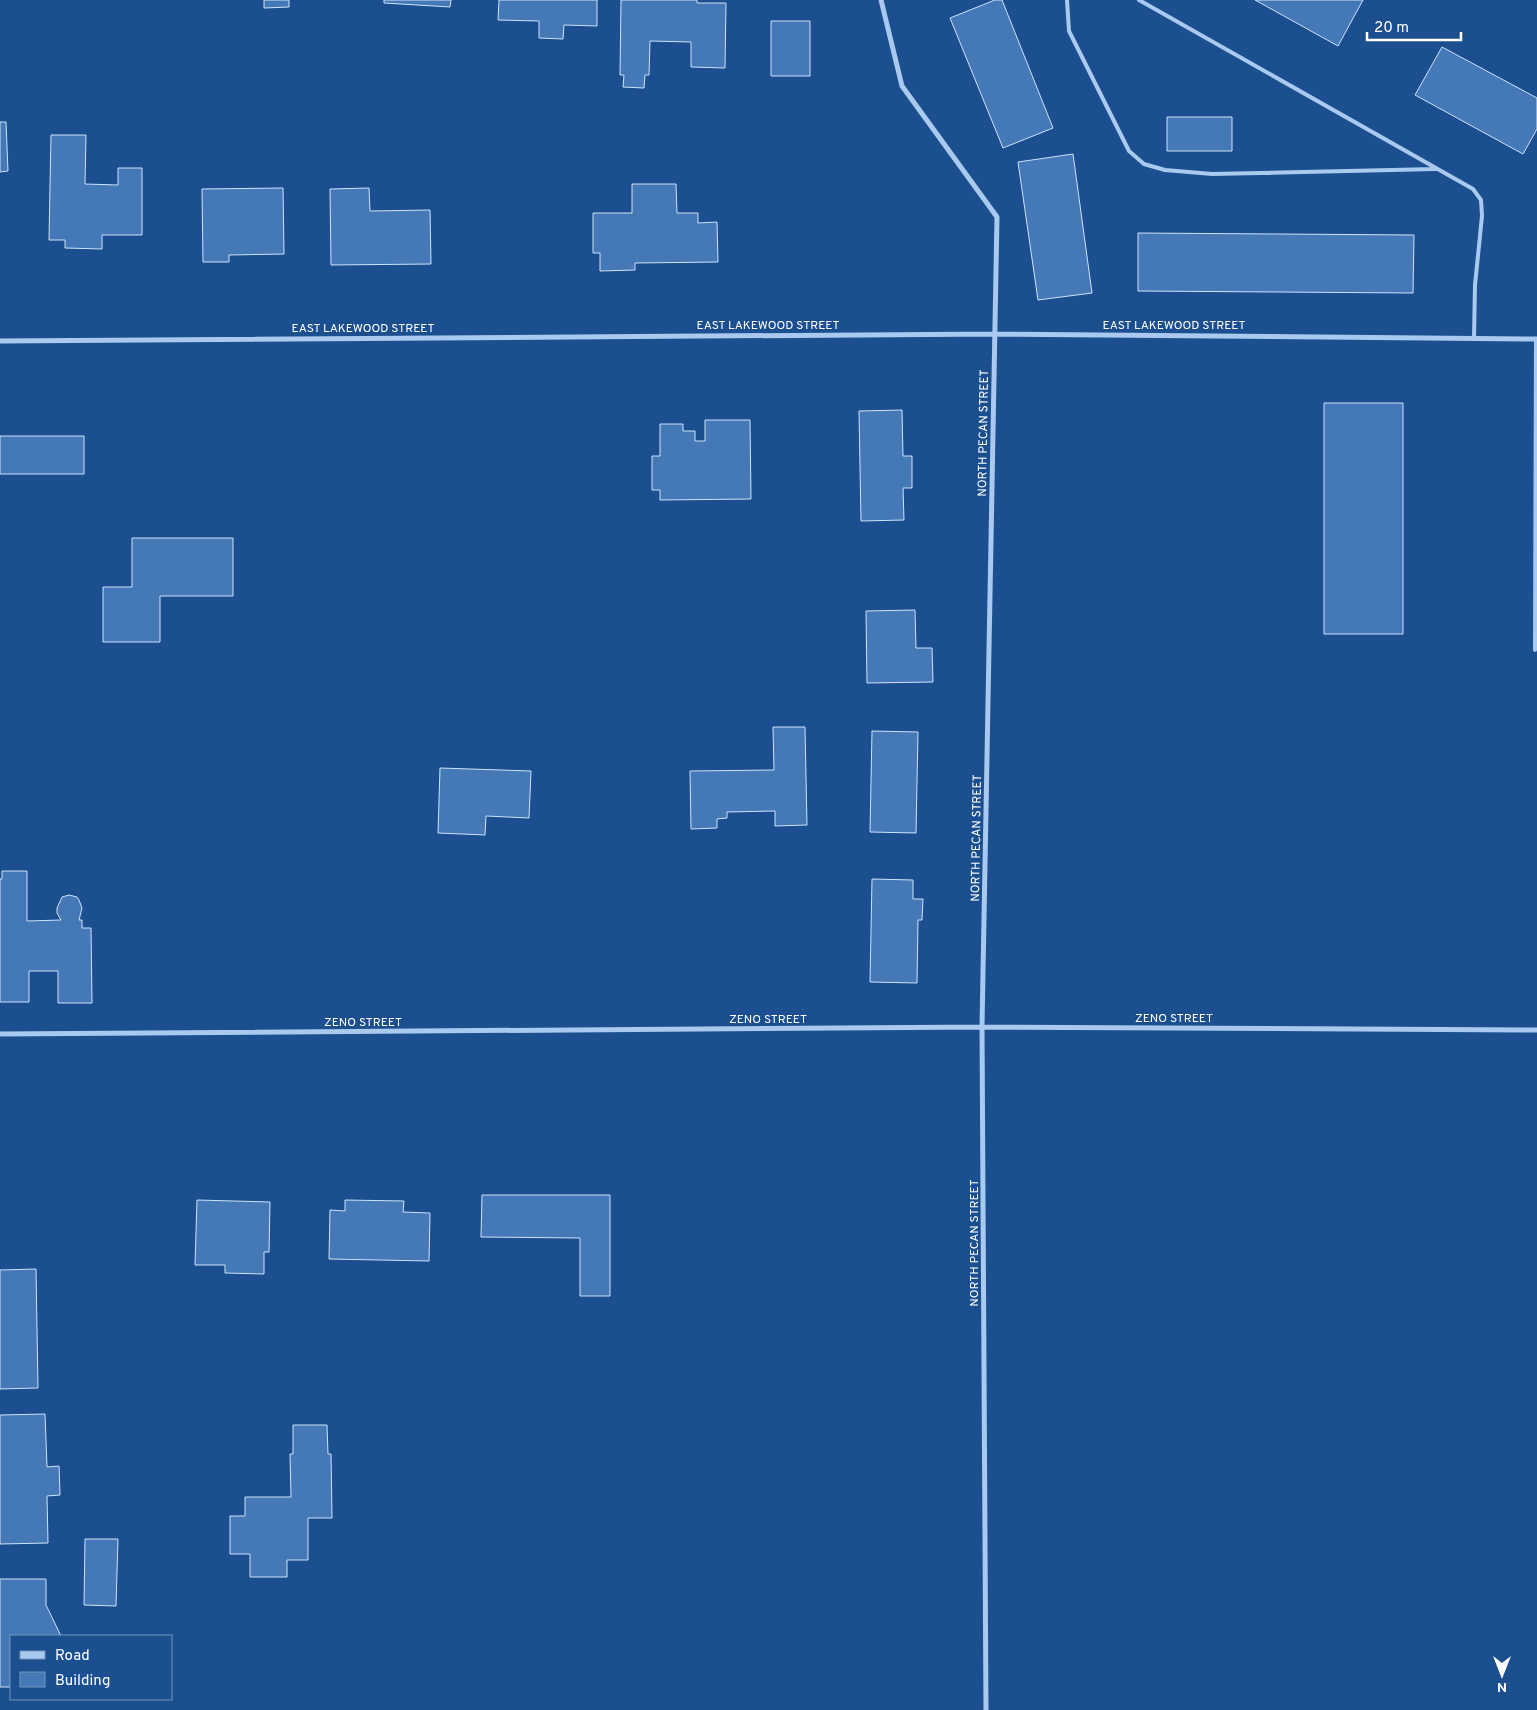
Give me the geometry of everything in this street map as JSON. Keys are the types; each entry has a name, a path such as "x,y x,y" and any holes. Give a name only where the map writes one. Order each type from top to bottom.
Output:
{"street":[{"name":"NORTH PECAN STREET","path":"881,0 902,86 997,217 982,1027 986,1710"},
{"name":"EAST LAKEWOOD STREET","path":"0,341 994,334 1536,339"},
{"name":"ZENO STREET","path":"0,1034 982,1027 1537,1030"}],"lane":[{"path":"1067,0 1069,31 1129,151 1144,164 1165,170 1212,174 1439,169"},
{"path":"1139,0 1473,189 1480,200 1482,216 1475,285 1474,338"},
{"path":"1535,650 1536,339"}],"building":[{"path":"264,0 289,0 289,7 264,8"},
{"path":"384,0 451,0 450,7 384,3"},
{"path":"499,0 597,0 597,26 564,25 563,39 539,38 539,21 498,20"},
{"path":"621,0 697,0 697,3 726,3 725,68 691,67 691,42 650,41 649,75 645,75 644,88 623,87 624,75 620,75"},
{"path":"995,0 1002,0 1053,128 1003,148 950,18"},
{"path":"1255,0 1363,0 1338,46"},
{"path":"771,21 810,21 810,76 771,76"},
{"path":"1442,47 1537,98 1537,129 1523,154 1415,95"},
{"path":"1167,117 1232,117 1232,151 1167,151"},
{"path":"0,122 6,122 8,171 0,172"},
{"path":"51,135 86,135 85,184 118,185 118,168 142,168 142,235 102,235 102,249 65,248 65,240 49,240"},
{"path":"1073,154 1092,293 1038,300 1018,162"},
{"path":"632,184 676,184 677,213 698,213 698,223 717,222 718,262 635,263 635,270 600,271 600,253 593,253 593,213 632,213"},
{"path":"283,188 284,254 229,255 229,262 203,262 202,189"},
{"path":"369,188 370,211 430,210 431,264 331,265 330,189"},
{"path":"1138,233 1414,235 1413,293 1138,291"},
{"path":"1324,403 1403,403 1403,634 1324,634"},
{"path":"902,410 903,456 912,456 912,488 903,488 904,520 861,521 859,411"},
{"path":"705,420 750,420 751,499 660,500 660,490 652,490 652,456 660,456 660,424 683,424 683,431 695,431 695,441 705,441"},
{"path":"0,436 84,436 84,474 0,474"},
{"path":"132,538 233,538 233,596 160,596 160,642 103,642 103,587 132,587"},
{"path":"915,610 916,648 932,648 933,682 867,683 866,611"},
{"path":"773,727 805,727 807,825 775,826 775,811 727,812 727,818 717,819 717,828 691,829 690,771 774,770"},
{"path":"872,731 918,732 916,833 870,832"},
{"path":"440,768 531,771 529,818 486,816 485,835 438,833"},
{"path":"2,871 27,871 27,921 61,920 57,913 57,908 62,897 69,895 77,897 82,908 79,920 82,920 82,928 91,928 92,1003 58,1003 58,971 29,971 29,1002 0,1002 0,879 2,879"},
{"path":"872,879 913,880 913,899 923,899 922,920 918,920 917,983 870,982"},
{"path":"482,1195 610,1195 610,1296 580,1296 580,1238 481,1237"},
{"path":"197,1200 270,1202 269,1252 264,1252 264,1274 225,1273 225,1265 195,1265"},
{"path":"345,1200 404,1201 403,1212 430,1213 429,1261 329,1259 330,1210 345,1211"},
{"path":"36,1269 38,1388 0,1389 0,1270"},
{"path":"45,1414 47,1467 59,1466 60,1495 47,1496 48,1543 0,1544 0,1415"},
{"path":"293,1425 327,1425 328,1454 331,1454 332,1518 308,1518 308,1560 287,1560 287,1577 250,1577 250,1554 230,1554 230,1516 245,1516 245,1497 291,1497 290,1454 293,1454"},
{"path":"85,1539 118,1539 116,1606 84,1605"},
{"path":"0,1579 46,1579 46,1605 61,1635 10,1635 10,1687 0,1687"}]}
